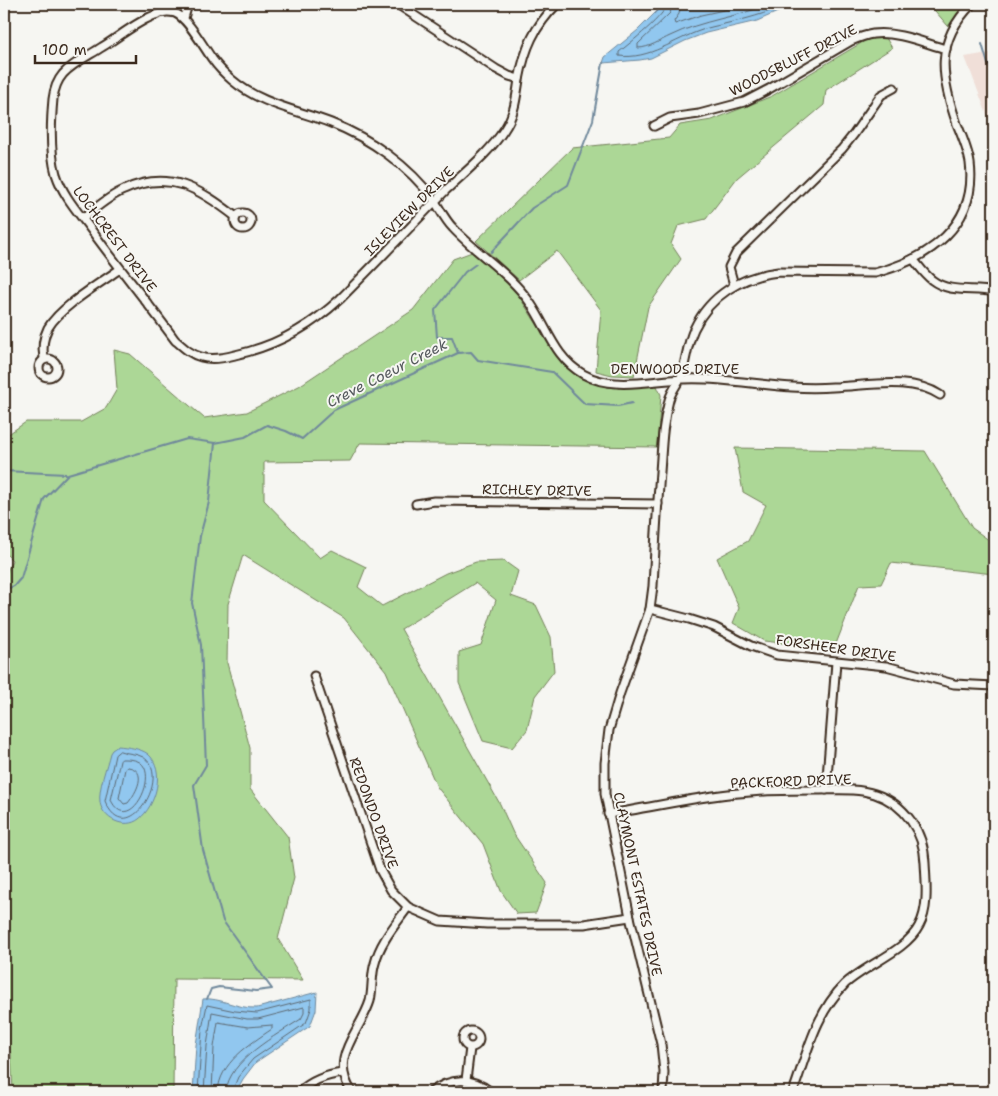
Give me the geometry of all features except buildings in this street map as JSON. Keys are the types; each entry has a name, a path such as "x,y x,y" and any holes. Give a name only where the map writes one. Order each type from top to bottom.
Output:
{"street":[{"path":"169,4 167,12 178,14 184,18 188,4"},
{"path":"397,4 509,76 519,79"},
{"name":"ISLEVIEW DRIVE","path":"202,358 226,357 259,349 290,336 340,299 497,140 515,108 519,79 527,47 545,16 557,4"},
{"name":"CLAYMONT ESTATES DRIVE","path":"663,1092 664,1072 660,1044 608,814 604,777 609,730 650,609 662,430 673,388 680,379 690,341 703,313 719,296 734,285 751,278 778,272 875,273 913,259 948,234 963,213 969,193 970,162 944,85 944,64 946,49 956,23 972,4"},
{"name":"LOCHCREST DRIVE","path":"167,12 149,17 70,68 58,81 53,100 52,153 54,166 63,190 72,205 175,340 184,348 202,358"},
{"name":"DENWOODS DRIVE","path":"184,18 216,65 233,81 271,103 329,122 367,140 409,173 435,202 438,210 452,227 517,285 531,304 556,349 576,369 594,379 619,383 680,379 717,379 794,387 830,388 900,384 920,387 940,395"},
{"name":"WOODSBLUFF DRIVE","path":"654,126 670,118 708,113 744,102 851,41 863,37 875,34 895,35 946,49"},
{"path":"734,285 729,267 736,253 842,149 881,94 894,88"},
{"path":"83,218 123,190 144,183 165,182 192,187 206,194 236,217"},
{"path":"913,259 931,279 942,286 958,290 994,292"},
{"path":"44,358 43,344 45,336 55,319 120,269"},
{"name":"RICHLEY DRIVE","path":"416,504 434,501 658,504"},
{"name":"FORSHEER DRIVE","path":"650,609 714,627 751,646 771,653 836,662 886,666 954,684 994,686"},
{"path":"826,790 836,662"},
{"name":"REDONDO DRIVE","path":"314,676 380,870 391,890 408,907 428,918 451,923 584,924 630,917"},
{"name":"PACKFORD DRIVE","path":"608,814 749,792 850,790 874,794 898,806 907,815 921,838 925,854 924,911 920,924 915,934 905,943 856,975 835,996 824,1012 812,1036 793,1092"},
{"path":"352,1092 343,1073 344,1057 370,1000 377,956 408,907"},
{"path":"466,1080 470,1048"},
{"path":"299,1092 309,1083 326,1076 343,1073"},
{"path":"431,1092 447,1082 466,1080 492,1092"}],"shaded area":[{"path":"994,52 994,133 965,57"}],"green space":[{"path":"929,4 966,4 948,26"},
{"path":"883,33 892,48 826,90 824,105 737,178 706,219 678,226 671,244 681,259 648,307 634,376 612,375 596,371 601,310 557,251 519,280 476,241 572,148 669,138 680,125 712,120 772,96 868,39"},
{"path":"472,252 515,290 561,362 574,372 591,381 657,386 661,395 657,447 360,443 350,461 264,462 264,500 320,558 332,550 366,567 358,587 382,606 446,573 476,562 504,561 518,571 511,596 536,605 551,637 554,671 535,696 527,730 512,748 483,741 459,683 459,652 481,645 496,600 475,583 401,629 500,804 513,833 547,883 536,913 517,914 501,891 483,844 437,787 386,671 344,618 243,555 228,604 227,663 250,748 250,789 288,837 294,878 278,939 303,980 174,979 173,1092 13,1092 11,1053 4,1048 4,579 12,560 4,552 4,437 26,422 81,422 106,408 117,389 114,350 130,354 204,418 247,412 299,386 413,310 453,259"},
{"path":"735,448 925,451 972,528 993,543 994,574 891,563 881,584 859,585 834,649 764,641 733,623 739,608 717,558 748,541 766,505 743,492"}],"water":[{"path":"664,4 796,4 757,21 706,33 651,58 603,63 605,57 638,30"},
{"path":"118,746 145,752 157,769 157,787 150,805 139,819 127,823 121,823 110,818 105,813 100,802 101,784 110,753"},
{"path":"317,992 316,1010 310,1026 256,1062 236,1092 193,1092 196,1045 203,999 257,1008"}],"waterway":[{"path":"982,44 988,64 994,71"},
{"name":"Creve Coeur Creek","path":"491,252 532,208 568,185 593,120 603,63"},
{"name":"Creve Coeur Creek","path":"4,590 14,586 21,578 44,499 68,474 187,439 215,443 245,437 267,425 302,439 334,410 458,353 452,337 437,337 435,310 465,272 476,264"},
{"path":"458,353 471,352 478,360 552,372 585,404 618,406 632,403"},
{"path":"207,999 211,989 219,987 256,991 272,989 223,921 203,850 194,785 206,765 201,645 192,603 200,536 209,502 215,443"},
{"path":"4,471 66,474"}]}
